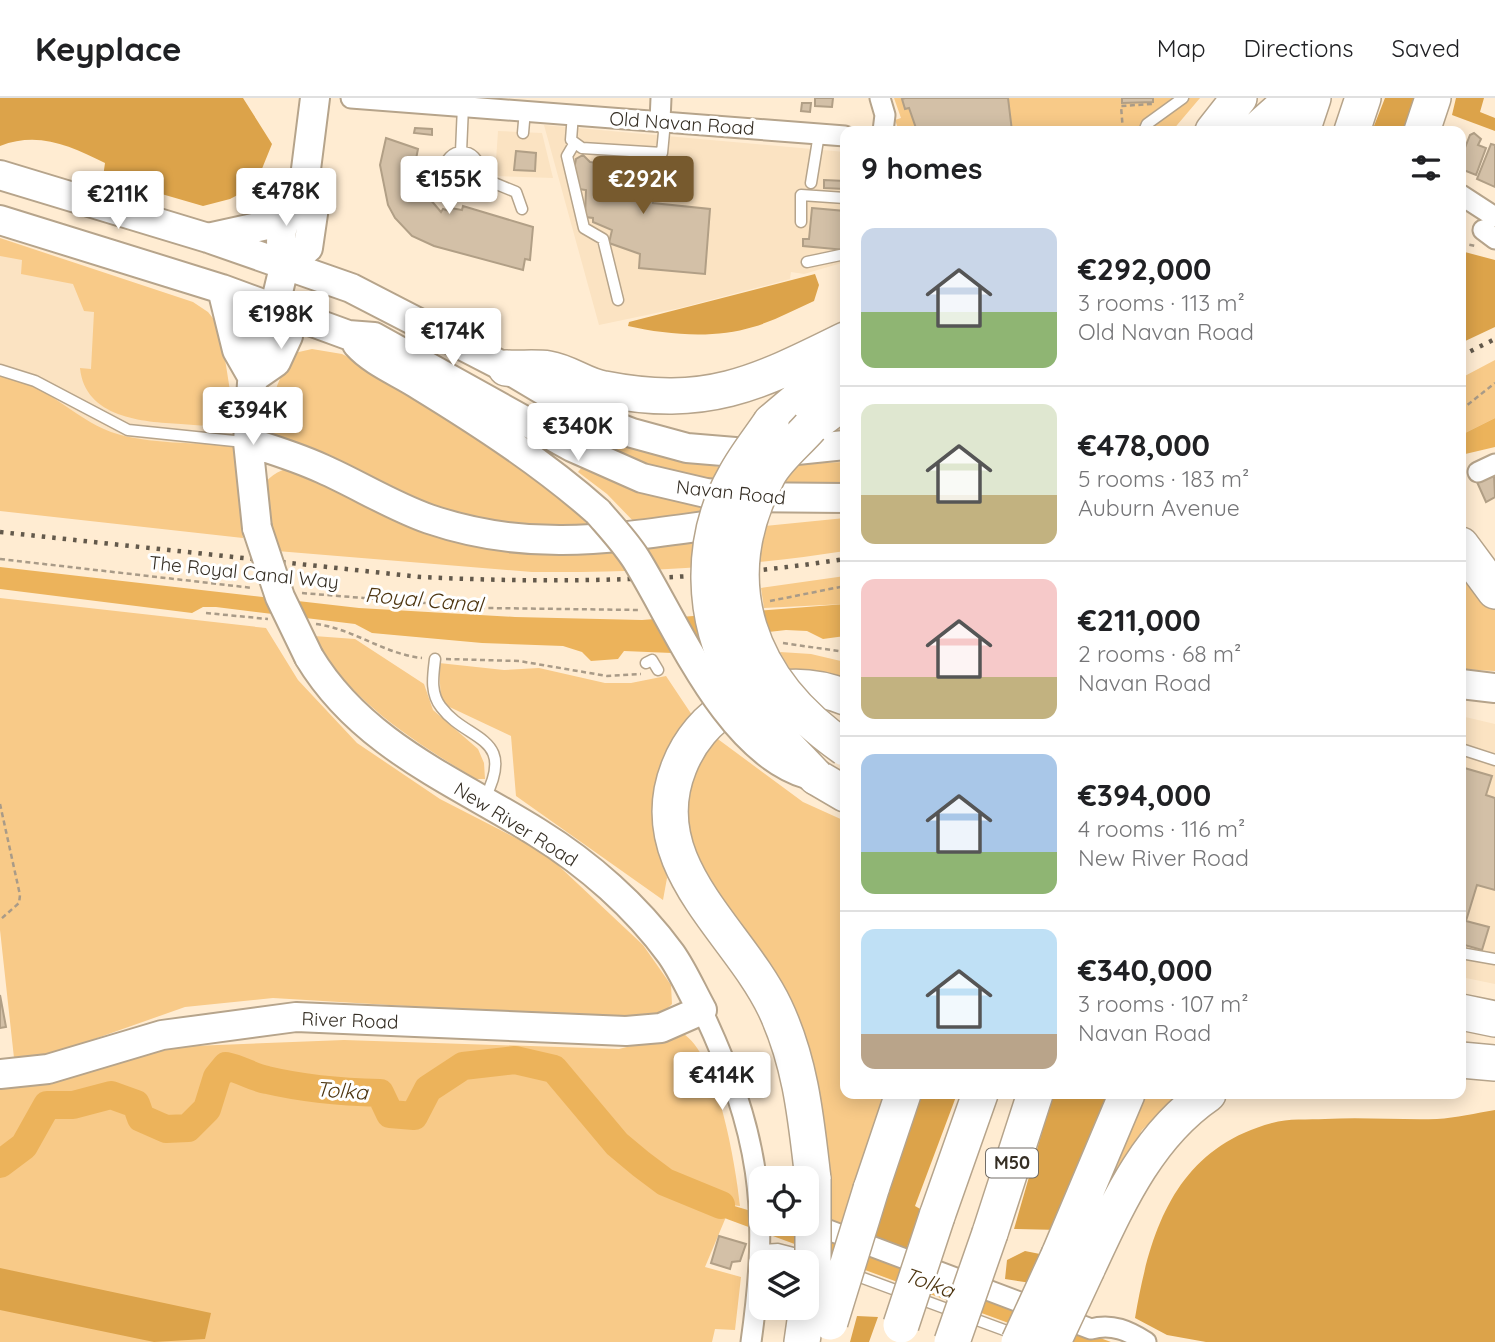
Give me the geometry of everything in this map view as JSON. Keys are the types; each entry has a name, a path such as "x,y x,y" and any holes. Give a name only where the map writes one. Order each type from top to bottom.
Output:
{"highway":[{"path":"1217,126 1239,98"},
{"path":"1262,126 1293,98"},
{"path":"1304,126 1313,98"},
{"path":"1354,126 1363,98"},
{"path":"1424,126 1433,98"},
{"path":"506,368 550,369 600,389 659,398 702,396 748,384 840,342"},
{"path":"835,788 768,726 736,682 717,634 709,599 710,546 734,477 771,422 797,400 840,373"},
{"path":"840,405 810,427 769,473 750,517 742,562 741,597 750,638 775,681 814,727 840,745"},
{"path":"1466,552 1495,591"},
{"path":"813,1322 813,1178 804,1098 791,1045 752,969 689,882 676,853 669,816 672,784 686,749 724,709 771,689 801,686 825,689 840,695"},
{"path":"1466,1013 1495,1019"},
{"path":"813,1322 871,1189 901,1099"},
{"name":"M50","path":"898,1334 978,1099"},
{"name":"M50","path":"952,1342 1033,1099"},
{"path":"1053,1342 1073,1262 1125,1099"},
{"path":"1019,1342 1139,1166 1184,1111 1201,1099"}],"main road":[{"path":"251,489 248,442 254,354 263,323 274,309 285,263 279,247 295,204 315,98"},
{"name":"Navan Road","path":"0,175 208,238 351,288 506,368 584,415 632,433 687,448 759,454 840,446"},
{"path":"208,238 267,225 295,204"},
{"name":"Navan Road","path":"0,219 222,289 348,335 374,337 572,447 642,478 719,494 837,499"},
{"path":"222,289 237,350 253,378"},
{"path":"348,335 364,353 504,441 598,512 635,557 684,647 725,708 774,759 835,788"},
{"path":"248,442 292,456 428,518 493,535 536,541 597,541 779,516 837,499"},
{"path":"251,489 268,467 292,456"},
{"name":"New River Road","path":"251,489 257,528 280,597 309,657 346,705 391,747 538,833 617,893 671,954 702,1010"},
{"path":"1466,685 1495,688"},
{"name":"River Road","path":"0,1074 48,1069 162,1035 296,1017 626,1031 661,1028 702,1010"}],"street":[{"name":"Old Navan Road","path":"351,98 840,136"},
{"path":"660,121 662,98"},
{"path":"880,98 885,126"},
{"path":"1466,202 1487,233"},
{"path":"702,1010 746,1118 755,1166"},
{"path":"819,1227 1091,1329 1103,1325 1129,1331 1146,1342"},
{"path":"751,1342 761,1236"}],"lane":[{"path":"1146,126 1183,98"},
{"path":"461,152 463,105"},
{"path":"523,133 525,110"},
{"path":"573,114 574,145 567,156 584,228 603,239 618,300"},
{"path":"574,145 582,148 663,153 664,132 660,121"},
{"path":"811,183 819,134"},
{"path":"461,152 447,160 446,176 454,184 464,186 477,176"},
{"path":"461,152 475,159 477,176"},
{"path":"477,176 516,192 522,209"},
{"path":"801,222 801,195 840,198"},
{"path":"807,262 840,255"},
{"path":"0,370 35,381 128,430 248,442"},
{"path":"435,659 432,685 441,707 487,742 495,759 495,779 484,802"},
{"path":"646,663 652,660 658,670"},
{"path":"1466,751 1495,760"},
{"path":"1466,954 1495,959"},
{"path":"761,1247 793,1251 1035,1342"}],"path":[{"path":"1123,126 1121,106 1156,104"},
{"path":"1466,241 1487,233"},
{"path":"1466,406 1495,383"},
{"name":"The Royal Canal Way","path":"0,559 262,589"},
{"name":"The Royal Canal Way","path":"299,593 486,608"},
{"path":"435,659 519,661 607,676 634,676 658,670"},
{"path":"0,804 20,895 19,903 1,919"}],"shaded area":[{"path":"0,98 243,98 272,144 255,186 230,199 203,206 103,177 105,163 54,142 28,140 0,146"},
{"path":"894,98 1200,98 1176,126 897,126 895,120 901,118"},
{"path":"1385,98 1414,98 1406,126 1374,126"},
{"path":"1456,98 1484,98 1480,112 1495,118 1495,131 1452,115"},
{"path":"544,125 840,152 840,263 804,274 791,272 790,279 680,308 599,325"},
{"path":"498,131 542,133 553,178 495,176"},
{"path":"0,238 193,302 208,312 220,327 233,410 230,422 206,426 150,421 134,419 104,407 84,385 80,368 91,369 94,312 84,311 73,284 21,274 22,260 0,256"},
{"path":"0,248 107,280 212,394 228,464 120,462 0,394"},
{"path":"1466,252 1495,260 1495,327 1466,341"},
{"path":"815,274 819,285 814,301 753,327 723,333 691,334 628,326 629,322"},
{"path":"312,349 342,354 389,378 470,429 566,502 593,530 570,531 459,517 274,442 262,427 290,354"},
{"path":"1495,360 1495,418 1466,432 1466,375"},
{"path":"0,376 15,379 43,391 83,418 111,432 157,441 236,446 243,538 0,511"},
{"path":"553,424 719,467 840,462 840,487 699,482 605,453"},
{"path":"295,467 461,537 765,526 840,518 840,552 728,565 650,570 532,572 277,551 264,511 262,486 269,478"},
{"path":"582,467 716,505 712,515 637,525 607,494 578,472"},
{"path":"840,577 840,604 764,608 761,588"},
{"path":"1466,579 1495,608 1495,671 1466,669"},
{"path":"0,598 266,628 298,680 357,743 440,799 545,853 643,945 671,985 672,1004 664,1012 620,1019 273,998 185,1007 15,1067 0,930"},
{"path":"314,636 355,639 424,684 433,710 478,749 484,763 485,779 476,779 385,718 344,680 327,659"},
{"path":"780,652 811,654 840,661 840,687 796,680"},
{"path":"439,663 504,670 539,668 605,683 631,683 666,676 696,721 657,833 667,878 663,900 516,796 511,736 441,703"},
{"path":"1466,717 1495,724 1495,984 1466,978"},
{"path":"711,734 803,802 840,819 840,1099 886,1099 846,1227 831,1222 811,1094 688,859 681,787"},
{"path":"682,1033 694,1044 715,1086 729,1139 740,1206 731,1205 705,1267 741,1277 735,1330 715,1329 712,1342 0,1342 0,1089 53,1081 167,1047 344,1040 619,1049"},
{"path":"915,1099 955,1099 915,1206 922,1210 905,1252 869,1239"},
{"path":"1052,1099 1113,1099 1059,1230 1014,1229"},
{"path":"1144,1099 1175,1099 1142,1130 1083,1240"},
{"path":"1495,1110 1495,1342 1206,1342 1167,1335 1135,1318 1149,1254 1173,1197 1190,1173 1212,1152 1239,1135 1285,1120 1437,1119"},
{"path":"1025,1251 1045,1255 1031,1283 1005,1279 1007,1260"},
{"path":"0,1268 211,1313 205,1339 154,1342 0,1310"},
{"path":"857,1316 878,1317 869,1342 850,1342"}],"water":[{"path":"1495,418 1495,447 1466,454 1466,432"},
{"name":"Royal Canal","path":"0,567 359,608 515,617 642,620 840,604 840,637 823,639 807,631 786,630 715,638 672,653 624,651 618,659 591,661 582,652 563,646 482,643 372,633 355,624 216,607 203,607 192,613 0,589"},
{"path":"690,1186 749,1210 749,1227 727,1219 682,1197"},
{"path":"819,1234 1111,1342 1060,1342 819,1253 819,1250 811,1250 773,1236"}],"building":[{"path":"815,98 833,98 832,107 815,106"},
{"path":"1008,98 1011,126 915,126 909,108 905,109 902,99"},
{"path":"1122,98 1153,98 1153,102 1122,103"},
{"path":"802,103 811,103 810,112 801,111"},
{"path":"415,128 432,129 432,135 414,133"},
{"path":"1474,133 1481,139 1478,145 1486,148 1476,175 1466,171 1466,145 1470,135"},
{"path":"386,138 418,149 415,164 418,163 422,184 418,185 441,212 451,208 462,210 463,206 533,227 530,260 525,259 523,270 434,246 412,236 395,218 388,205 380,165"},
{"path":"1491,144 1495,145 1495,187 1477,179"},
{"path":"516,151 536,153 535,171 514,170"},
{"path":"583,155 590,162 601,163 602,158 657,164 653,203 710,209 705,274 639,268 640,254 609,243 612,230 593,222 593,218 585,217 586,190 579,189 574,169 576,159"},
{"path":"824,180 840,181 840,189 824,188"},
{"path":"812,208 840,211 840,250 803,246 803,239 809,239"},
{"path":"1494,475 1495,497 1486,502 1477,482"},
{"path":"1466,768 1492,776 1486,795 1495,798 1495,890 1477,885 1466,921"},
{"path":"1466,921 1489,927 1482,950 1466,945"},
{"path":"0,995 6,1027 0,1028"},
{"path":"719,1236 746,1244 740,1261 732,1262 730,1269 711,1263"}],"waterway":[{"name":"Tolka","path":"0,1164 24,1146 47,1105 73,1105 111,1095 136,1104 141,1118 166,1129 188,1128 207,1109 217,1077 226,1066 262,1079 295,1086 380,1093 390,1114 414,1116 428,1089 463,1066 515,1060 554,1069 617,1144 641,1164 665,1182 721,1205"}],"railway":[{"path":"1466,354 1495,339"},
{"path":"0,532 421,577 474,579 634,579 739,572 840,560"}]}
